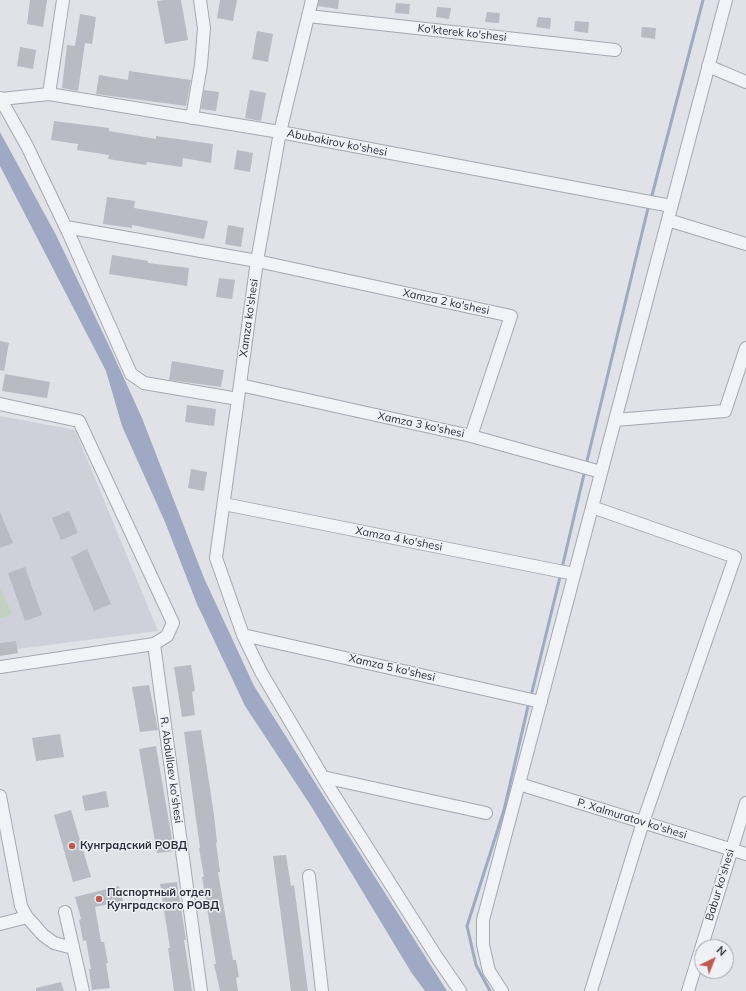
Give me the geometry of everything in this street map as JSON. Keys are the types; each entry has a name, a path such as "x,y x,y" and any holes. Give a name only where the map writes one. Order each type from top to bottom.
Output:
{"street":[{"path":"49,94 63,0"},
{"path":"192,118 201,65 204,28 200,0"},
{"name":"Xamza ko'shesi","path":"312,0 280,132 257,261 216,558 243,635 261,672 323,776 460,991"},
{"path":"502,991 489,970 483,945 483,920 726,0"},
{"name":"Ko'kterek ko'shesi","path":"308,16 616,50"},
{"path":"708,66 746,82"},
{"name":"Abubakirov ko'shesi","path":"0,99 49,94 280,132 671,206"},
{"path":"0,99 27,146 66,227 131,374 144,383 238,399"},
{"path":"668,220 746,244"},
{"path":"66,227 257,261"},
{"name":"Xamza 2 ko'shesi","path":"257,261 511,316 471,436"},
{"path":"615,420 725,411 746,348"},
{"name":"Xamza 3 ko'shesi","path":"240,385 471,436 601,472"},
{"path":"0,404 80,421 173,623 167,636 154,644 0,667"},
{"name":"Xamza 4 ko'shesi","path":"224,504 574,574"},
{"path":"592,507 734,557 643,822 592,991"},
{"name":"Xamza 5 ko'shesi","path":"243,635 541,702"},
{"name":"R. Abdullaev ko'shesi","path":"154,644 201,991"},
{"path":"323,776 486,813"},
{"name":"P. Xalmuratov ko'shesi","path":"519,784 746,854"},
{"path":"0,796 21,906 27,917 43,935 54,943 73,948"},
{"name":"Babur ko'shesi","path":"688,991 746,802"},
{"path":"309,876 322,991"},
{"path":"64,912 83,991"},
{"path":"0,924 27,917"}],"shaded area":[{"path":"0,416 75,430 158,631 17,649 16,641 0,643"}],"green space":[{"path":"0,587 12,614 0,619"}],"water":[{"path":"0,132 56,235 112,352 142,418 204,578 254,686 447,991 425,991 411,972 311,806 245,706 197,604 165,522 122,426 106,371 0,166"}],"building":[{"path":"30,0 47,0 43,27 27,24"},
{"path":"181,0 188,40 165,44 157,1"},
{"path":"220,0 237,0 233,21 217,18"},
{"path":"319,0 339,0 338,9 318,6"},
{"path":"396,3 410,4 409,14 395,13"},
{"path":"437,7 451,8 449,19 436,17"},
{"path":"487,12 500,13 499,23 485,22"},
{"path":"80,14 96,17 92,44 85,43 78,91 62,88 67,45 75,46"},
{"path":"538,17 551,18 550,29 536,27"},
{"path":"575,21 589,22 588,33 574,31"},
{"path":"642,27 656,28 655,39 641,37"},
{"path":"257,31 273,34 268,62 252,59"},
{"path":"20,47 36,50 33,69 17,66"},
{"path":"129,71 191,80 186,106 96,94 99,75 128,80"},
{"path":"204,90 219,92 216,111 201,109"},
{"path":"250,90 266,93 261,121 245,118"},
{"path":"54,121 109,128 109,131 156,139 156,136 213,144 211,163 183,158 182,167 147,162 146,165 108,159 109,155 77,150 78,144 51,140"},
{"path":"237,150 253,153 250,172 234,169"},
{"path":"107,197 135,201 134,208 208,221 204,239 132,225 132,228 103,224"},
{"path":"228,225 244,228 241,247 225,244"},
{"path":"112,255 148,261 148,263 189,268 187,286 109,274"},
{"path":"219,278 235,280 232,299 216,297"},
{"path":"0,341 9,343 4,371 0,370"},
{"path":"172,361 224,370 221,387 169,380"},
{"path":"5,374 50,382 47,398 2,391"},
{"path":"187,405 216,409 214,426 185,422"},
{"path":"191,469 207,472 204,491 188,488"},
{"path":"69,511 78,533 61,540 52,518"},
{"path":"0,512 13,543 0,548"},
{"path":"87,549 111,604 94,611 71,557"},
{"path":"25,567 42,615 25,621 8,573"},
{"path":"16,641 18,653 0,656 0,643"},
{"path":"191,665 195,691 192,692 195,715 182,717 174,667"},
{"path":"149,685 158,730 140,732 132,687"},
{"path":"201,730 214,815 220,872 218,872 233,960 236,960 239,977 236,978 238,991 220,991 214,964 216,964 202,877 204,877 184,732"},
{"path":"60,734 64,757 36,761 32,738"},
{"path":"156,746 174,851 157,853 139,749"},
{"path":"106,791 109,807 85,811 82,796"},
{"name":"Кунградский РОВД","path":"71,810 91,877 73,882 54,815"},
{"path":"286,855 291,886 294,885 308,991 291,991 273,856"},
{"path":"177,882 192,991 174,991 168,948 170,948 160,884"},
{"path":"119,886 123,901 95,907 101,942 104,942 108,963 106,963 110,988 92,990 89,969 91,969 86,940 83,941 79,920 81,919 75,897"},
{"path":"61,982 64,991 36,991 36,988"}],"waterway":[{"path":"651,199 703,0"},
{"path":"586,465 649,204"},
{"path":"562,568 585,470"},
{"path":"531,696 561,573"},
{"path":"490,991 476,965 467,926 504,810 529,702"}],"place":[{"name":"Кунградский РОВД","path":"72,846"},
{"name":"Паспортный отдел Кунградского РОВД","path":"99,899"}]}
